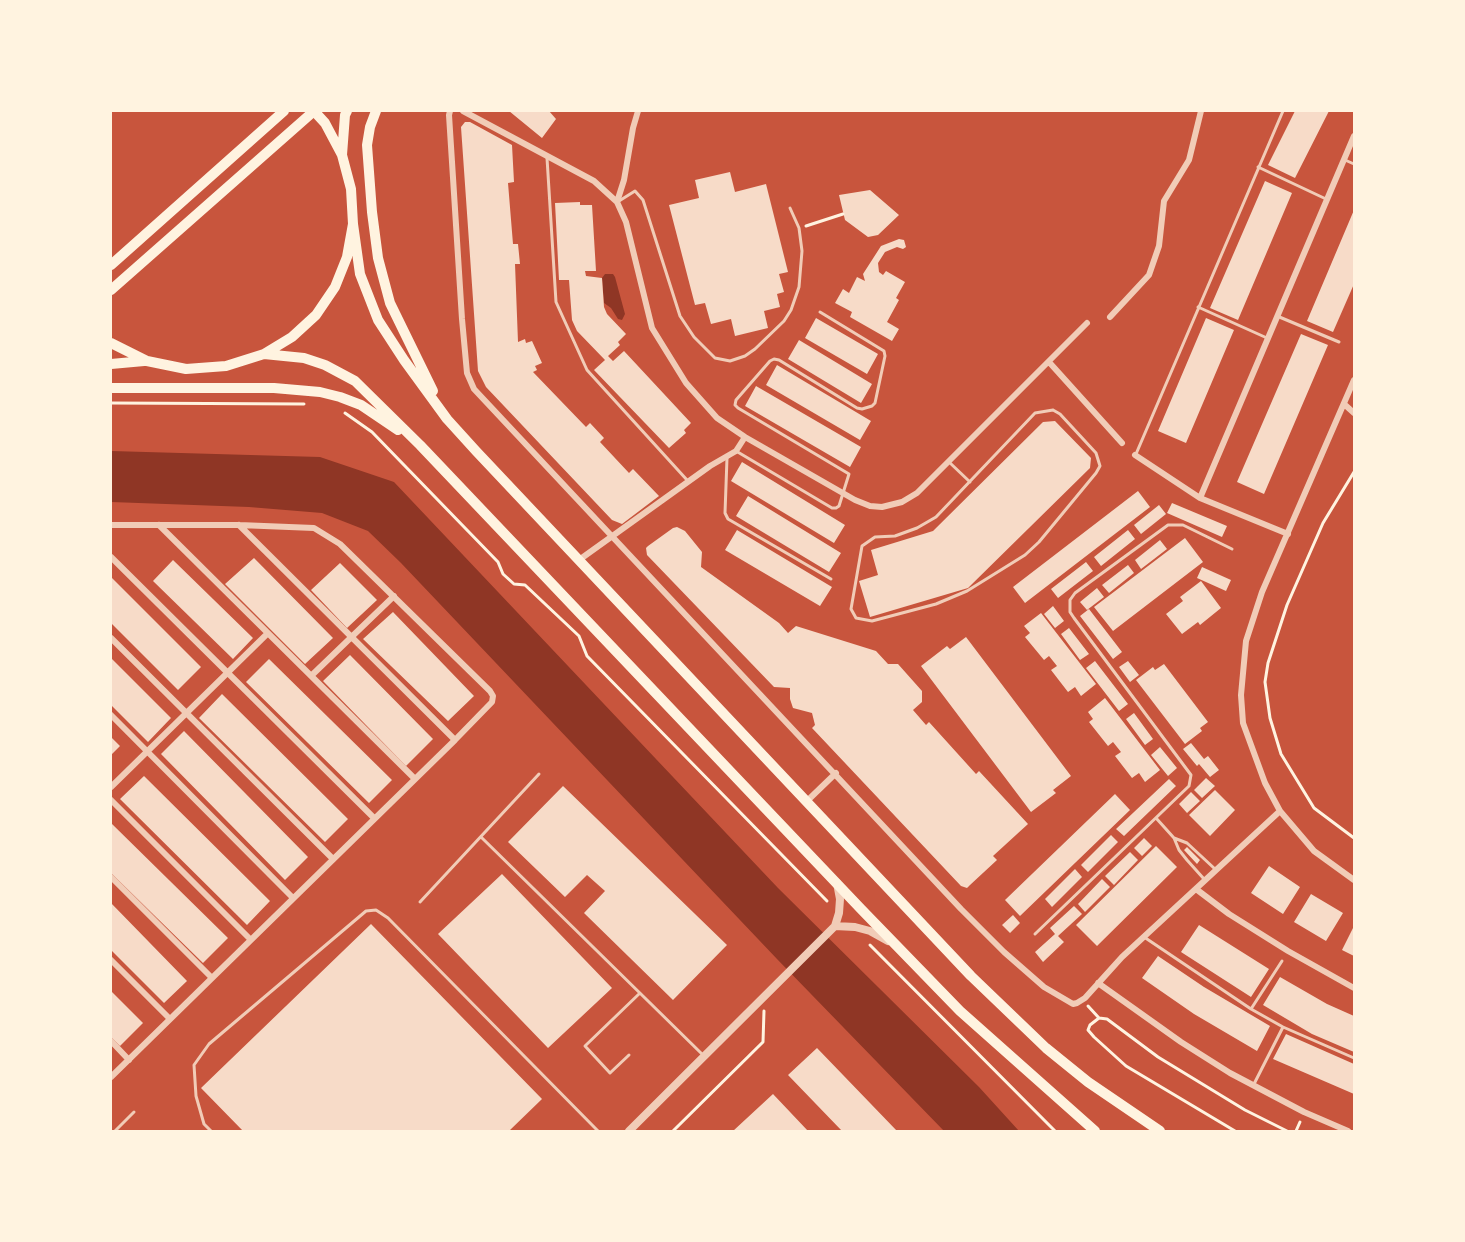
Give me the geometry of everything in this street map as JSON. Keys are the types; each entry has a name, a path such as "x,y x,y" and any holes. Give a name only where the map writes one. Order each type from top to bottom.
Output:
{"main road":[{"path":"111,265 284,111"},
{"path":"111,290 314,111 325,123 342,155 351,189 360,274 378,320 447,419 971,976 1046,1048 1088,1082 1160,1131"},
{"path":"342,155 347,111"},
{"path":"376,111 367,145 374,238 382,276 390,303 447,419"},
{"path":"111,343 147,361 186,369 226,366 264,354 292,337 316,315 335,287 347,257 353,224"},
{"path":"264,354 304,358 326,365 355,381 420,445 960,1011 1095,1131"},
{"path":"111,364 147,361"},
{"path":"111,388 274,388 320,392 361,405 420,445"}],"street":[{"path":"450,111 449,127 466,373 474,388 962,909 1004,952 1044,987 1073,1004 1082,1000 1144,937 1280,811"},
{"path":"463,111 594,181 617,202 626,222 652,328 686,382 717,418 745,437 870,506 882,507 902,502 917,493 1087,323"},
{"path":"617,202 624,180 638,111"},
{"path":"1110,317 1149,275 1159,246 1164,201 1189,160 1201,111"},
{"path":"1200,498 1354,136"},
{"path":"1049,362 1122,443"},
{"path":"1354,380 1262,592 1246,641 1241,695 1242,723 1265,783 1280,811 1314,851 1354,880"},
{"path":"1344,404 1354,413"},
{"path":"579,560 614,537 710,465 736,451 745,437"},
{"path":"1135,455 1200,498 1288,534"},
{"path":"111,525 239,525 314,528 340,544 493,696 492,702 455,740 111,1077"},
{"path":"159,525 415,779"},
{"path":"239,525 455,740"},
{"path":"111,557 375,818"},
{"path":"311,675 394,596"},
{"path":"111,787 268,633"},
{"path":"111,638 333,859"},
{"path":"111,715 293,898"},
{"path":"806,802 836,773"},
{"path":"111,800 250,940"},
{"path":"111,877 212,978"},
{"path":"635,1129 832,928 840,906 837,883"},
{"path":"1196,889 1229,914 1288,951 1354,988"},
{"path":"832,928 855,927 895,945"},
{"path":"111,960 170,1019"},
{"path":"1098,983 1181,1042 1253,1085 1304,1112 1348,1131"},
{"path":"111,1041 129,1060"}],"lane":[{"path":"1135,455 1284,111"},
{"path":"547,156 556,302 587,370 689,481"},
{"path":"1344,159 1354,164"},
{"path":"1258,167 1326,200"},
{"path":"617,202 636,191 643,200 680,316 693,337 715,358 730,361 745,356 755,349 784,321 791,310 799,287 802,251 799,228 789,208"},
{"path":"1198,307 1267,338"},
{"path":"736,451 832,508 839,506 850,476 847,472 735,405 736,400 763,368 774,359 857,408 862,409 875,403 885,356 884,351 820,312"},
{"path":"1277,316 1339,342"},
{"path":"1053,410 1060,414 1099,459 1100,466 1096,473 1052,528 1024,555 967,591 936,604 872,621 856,618 850,609 862,546 875,537 895,536 917,528 936,517 970,482 1035,413 1044,411 1053,410"},
{"path":"727,456 725,513 728,519 831,579"},
{"path":"950,462 970,482"},
{"path":"1035,934 1188,786 1191,774 1074,618 1070,612 1070,600 1075,593 1168,525 1183,525 1232,549"},
{"path":"420,902 539,774"},
{"path":"1156,818 1174,838 1179,850 1206,880"},
{"path":"482,837 705,1056"},
{"path":"1174,838 1187,843 1216,870"},
{"path":"211,1131 204,1124 196,1096 194,1065 210,1044 366,911 376,910 388,918 598,1131"},
{"path":"1144,937 1251,1009 1283,1027 1354,1058"},
{"path":"1251,1009 1282,961"},
{"path":"629,1055 610,1073 585,1046 640,993"},
{"path":"1253,1085 1283,1027"},
{"path":"115,1131 134,1112"}],"path":[{"path":"799,228 843,214"},
{"path":"111,403 304,404"},
{"path":"338,408 372,432 498,562 503,574 514,584 525,585 579,636 587,656 827,901"},
{"path":"1354,472 1323,523 1287,605 1268,663 1265,682 1270,718 1281,754 1314,808 1354,838"},
{"path":"867,941 1055,1131"},
{"path":"673,1131 763,1042 764,996"},
{"path":"1082,1000 1100,1017 1107,1019 1158,1057 1245,1110 1287,1131"},
{"path":"1100,1017 1088,1029 1126,1066 1235,1131"}],"shaded area":[{"path":"605,274 613,274 615,277 625,314 622,320 618,319 611,308 604,303 602,278"},
{"path":"111,451 320,457 394,482 778,888 979,1087 1019,1131 944,1131 368,531 322,513 249,507 111,502"}],"building":[{"path":"509,111 549,111 556,119 542,138"},
{"path":"1295,111 1329,111 1295,178 1268,165"},
{"path":"465,122 470,122 512,145 514,182 508,183 513,244 518,244 520,264 515,264 518,342 525,339 526,343 532,341 542,363 535,366 537,370 533,372 586,427 590,423 604,438 600,442 629,473 633,469 659,496 622,524 612,520 486,387 478,371 461,127"},
{"path":"730,172 735,192 766,184 788,272 779,274 784,292 777,294 780,307 764,311 768,328 735,336 731,319 711,324 705,303 695,305 669,205 699,198 695,180"},
{"path":"1265,181 1292,193 1238,320 1210,308"},
{"path":"870,190 899,215 878,235 868,237 845,220 839,195"},
{"path":"580,202 580,205 592,205 596,271 585,271 586,276 602,278 604,307 607,314 626,334 618,342 620,345 608,356 613,361 624,351 691,423 684,430 686,433 669,448 594,370 605,360 577,331 572,320 569,280 559,280 555,203"},
{"path":"1354,210 1354,284 1333,332 1307,321"},
{"path":"899,239 904,240 906,247 903,249 897,247 885,252 878,263 879,272 883,275 886,271 905,282 896,298 899,300 887,322 899,329 892,341 850,317 852,312 835,303 843,289 849,293 857,277 865,281 863,274 881,246"},
{"path":"816,318 878,354 867,374 805,338"},
{"path":"1206,318 1234,330 1186,443 1158,431"},
{"path":"1301,334 1328,345 1264,494 1237,482"},
{"path":"799,340 872,384 861,403 788,359"},
{"path":"777,365 871,421 860,440 766,385"},
{"path":"756,386 861,447 850,467 745,406"},
{"path":"1055,421 1091,458 1090,468 968,588 870,617 859,581 878,575 871,550 933,531 1043,422"},
{"path":"742,462 845,525 834,543 731,481"},
{"path":"1138,491 1150,507 1025,603 1013,587"},
{"path":"748,496 841,553 829,572 736,516"},
{"path":"1172,503 1227,526 1222,537 1167,513"},
{"path":"1159,505 1166,514 1141,534 1134,525"},
{"path":"677,527 685,531 702,552 701,567 779,623 788,633 796,626 876,651 888,664 898,664 922,691 922,702 913,710 926,725 929,722 976,774 979,771 1028,824 993,856 997,860 967,888 961,886 812,728 815,725 812,713 793,708 790,688 774,687 647,555 648,546"},
{"path":"737,530 832,587 820,606 725,550"},
{"path":"1128,530 1135,539 1101,566 1094,557"},
{"path":"1185,538 1203,562 1113,631 1094,607"},
{"path":"1160,540 1167,549 1141,569 1135,560"},
{"path":"254,558 333,638 305,664 225,584"},
{"path":"173,560 253,638 233,659 153,581"},
{"path":"1086,562 1093,571 1058,598 1051,589"},
{"path":"340,563 377,600 347,628 311,590"},
{"path":"1128,565 1134,573 1109,593 1102,585"},
{"path":"1202,567 1231,580 1226,591 1197,578"},
{"path":"111,577 201,667 178,690 111,623"},
{"path":"1201,581 1221,608 1200,625 1198,622 1182,634 1166,614 1183,601 1180,597"},
{"path":"1097,588 1104,597 1087,610 1080,602"},
{"path":"1053,606 1064,621 1055,628 1044,614"},
{"path":"1089,609 1122,652 1113,659 1080,616"},
{"path":"393,612 474,696 448,721 363,639"},
{"path":"1041,613 1096,684 1081,696 1075,687 1068,692 1051,670 1057,666 1049,656 1044,660 1025,637 1030,633 1024,626"},
{"path":"1069,628 1089,654 1080,660 1061,634"},
{"path":"966,637 1071,776 1053,790 1056,793 1031,812 921,666 947,646 950,649"},
{"path":"350,655 433,739 406,766 323,681"},
{"path":"111,658 171,718 148,742 111,705"},
{"path":"269,659 392,780 369,803 246,682"},
{"path":"1095,661 1128,704 1119,711 1086,668"},
{"path":"1128,661 1139,675 1130,682 1119,667"},
{"path":"1164,664 1208,722 1200,728 1202,731 1185,744 1136,680 1153,667 1155,670"},
{"path":"222,694 348,819 325,842 199,718"},
{"path":"1105,698 1160,770 1145,782 1139,773 1132,778 1115,756 1121,752 1113,742 1108,746 1089,722 1093,719 1088,712"},
{"path":"1134,713 1153,739 1145,745 1126,719"},
{"path":"184,731 308,857 285,880 161,754"},
{"path":"111,737 120,746 111,755"},
{"path":"1191,743 1204,759 1208,756 1219,770 1210,777 1183,749"},
{"path":"1160,747 1177,768 1168,776 1151,755"},
{"path":"144,776 270,901 247,925 120,799"},
{"path":"1206,778 1215,786 1202,798 1194,790"},
{"path":"1169,779 1176,786 1124,836 1116,829"},
{"path":"563,786 727,945 673,1000 584,913 605,891 587,875 565,897 508,842"},
{"path":"1215,790 1235,810 1210,836 1189,815"},
{"path":"1191,792 1200,801 1187,813 1179,804"},
{"path":"1115,794 1130,810 1020,916 1005,900"},
{"path":"111,823 228,938 203,963 111,873"},
{"path":"1111,835 1118,842 1088,872 1081,865"},
{"path":"1144,838 1152,846 1142,856 1134,848"},
{"path":"1156,846 1177,867 1097,946 1076,925"},
{"path":"1187,847 1200,860 1197,864 1184,850"},
{"path":"1130,852 1138,860 1114,885 1105,876"},
{"path":"1269,866 1300,887 1283,914 1251,893"},
{"path":"1075,869 1082,877 1052,907 1045,899"},
{"path":"502,874 612,988 548,1048 438,934"},
{"path":"1102,879 1110,887 1085,912 1078,904"},
{"path":"1311,894 1343,913 1326,941 1294,922"},
{"path":"111,903 187,981 164,1003 111,950"},
{"path":"1074,906 1082,914 1058,936 1064,942 1043,962 1035,952 1055,934 1050,928"},
{"path":"1013,915 1020,923 1010,933 1002,925"},
{"path":"371,924 542,1099 509,1131 243,1131 201,1088"},
{"path":"1199,925 1269,969 1251,997 1181,952"},
{"path":"1354,926 1354,956 1342,950"},
{"path":"1158,956 1204,987 1270,1026 1257,1051 1194,1014 1142,978"},
{"path":"1280,977 1327,1004 1354,1016 1354,1052 1312,1034 1263,1005"},
{"path":"111,991 143,1023 120,1046 111,1037"},
{"path":"1286,1034 1354,1064 1354,1094 1273,1059"},
{"path":"817,1048 897,1131 842,1131 788,1075"},
{"path":"773,1094 808,1131 733,1131"}]}
